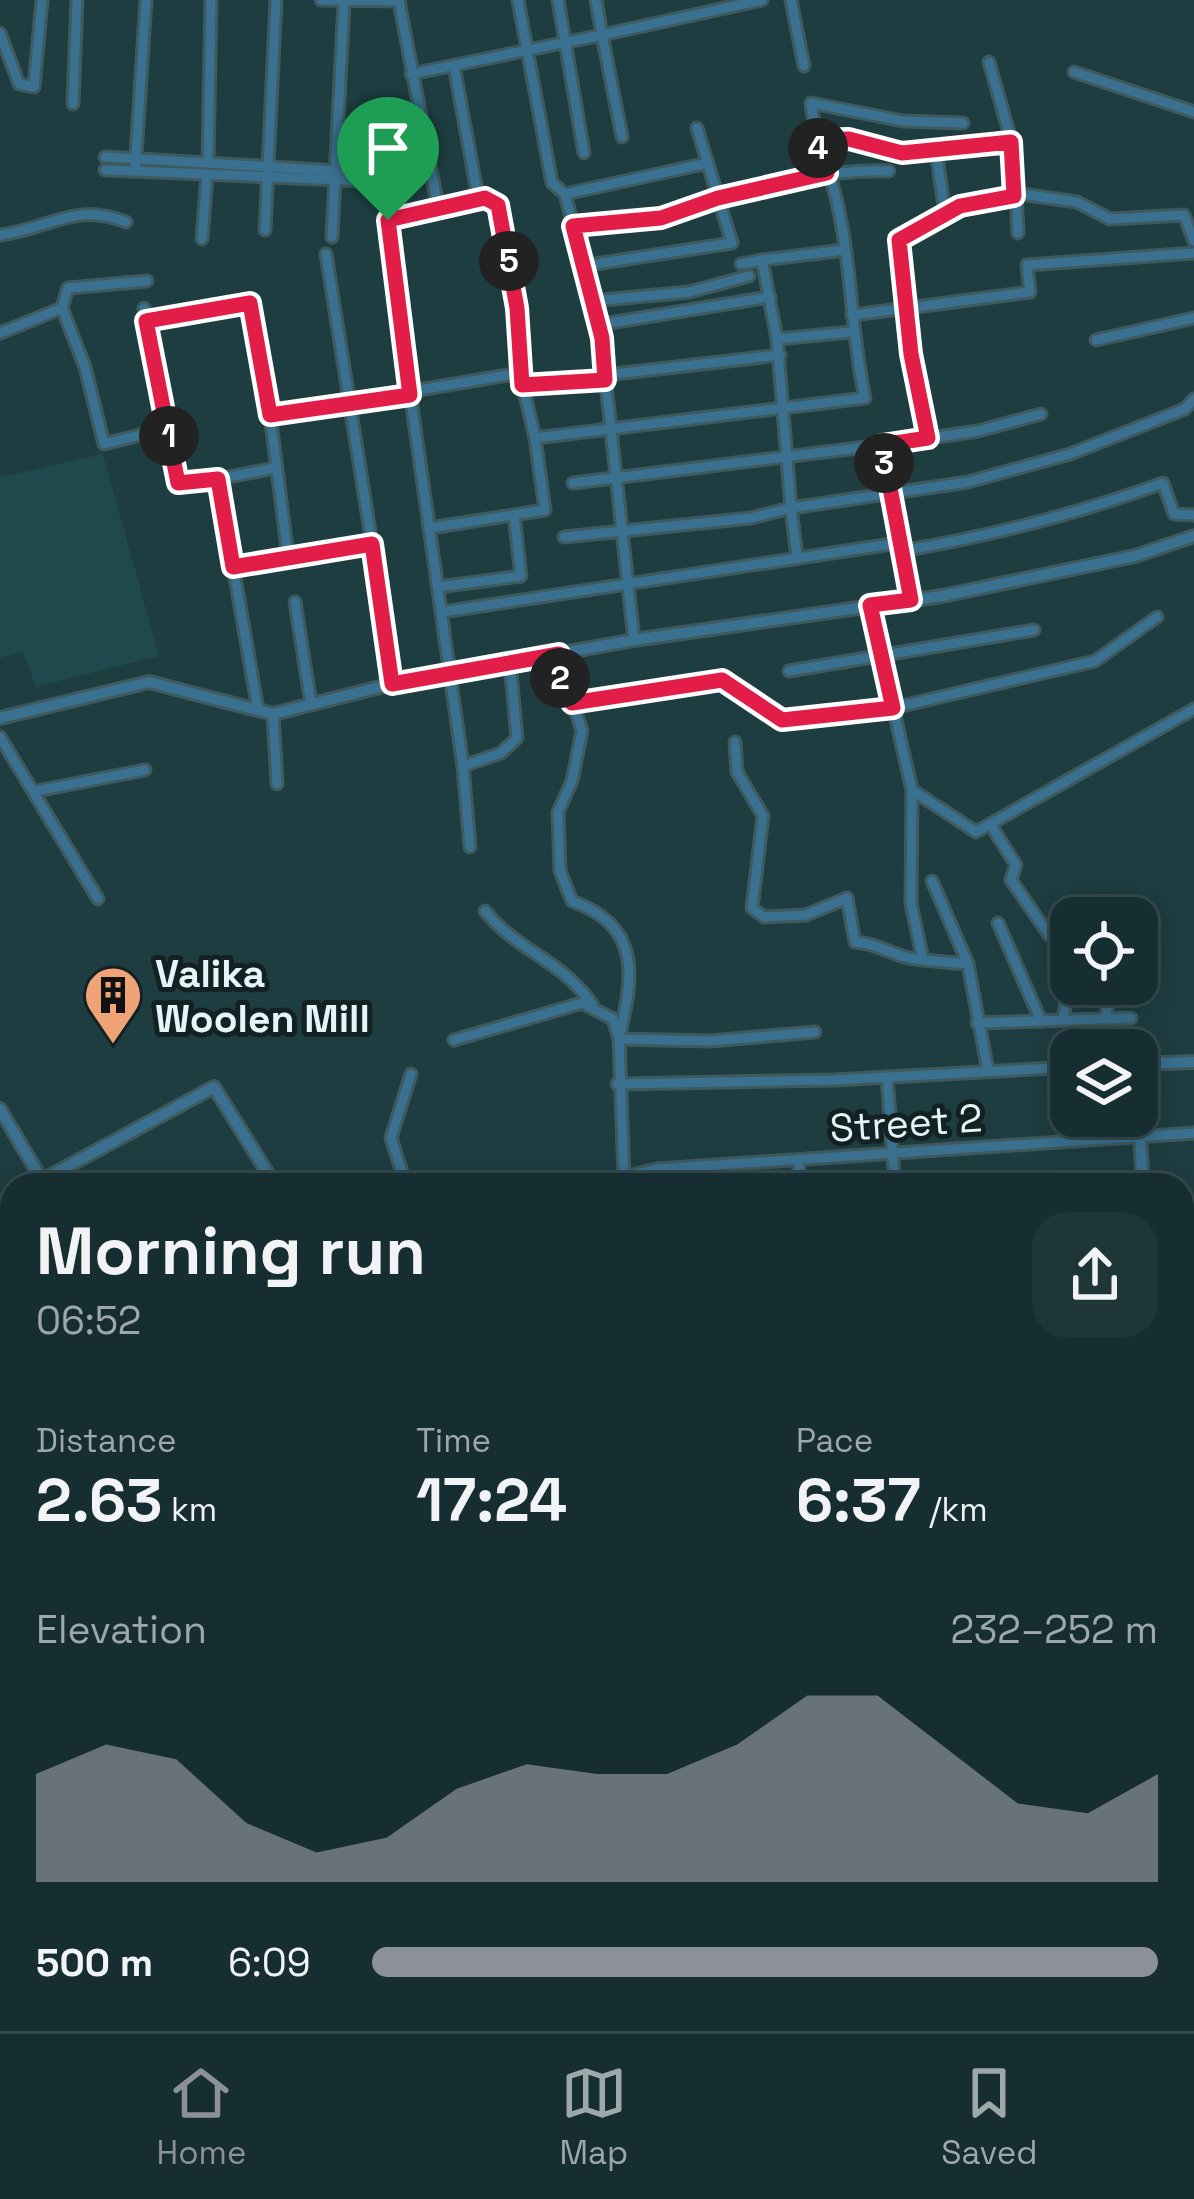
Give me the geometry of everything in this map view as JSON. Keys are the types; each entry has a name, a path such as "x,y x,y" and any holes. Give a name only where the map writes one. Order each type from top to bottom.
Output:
{"street":[{"path":"0,33 17,80 34,87 42,0"},
{"path":"73,104 76,0"},
{"path":"135,171 146,0"},
{"path":"202,239 211,0"},
{"path":"265,230 276,0"},
{"path":"321,0 399,1 439,212"},
{"path":"518,0 552,183 565,194 598,325 634,640"},
{"path":"558,0 584,153"},
{"path":"596,0 622,136"},
{"path":"412,74 762,0"},
{"path":"791,0 804,65"},
{"path":"332,238 344,2"},
{"path":"989,62 1011,142 1018,233"},
{"path":"454,66 476,186"},
{"path":"1074,72 1194,112"},
{"path":"535,438 865,398 851,332 844,250 815,140 811,103 903,121 962,123"},
{"path":"582,266 732,243 697,128"},
{"path":"815,140 849,139 902,153 1011,142"},
{"path":"936,150 945,214"},
{"path":"105,157 268,173 384,174 389,182 388,220 451,673 470,847"},
{"path":"565,194 708,163"},
{"path":"105,170 208,169"},
{"path":"573,226 661,218 718,198 827,173 889,171"},
{"path":"928,438 899,240 960,206 1014,196 1078,202 1110,219 1184,215 1194,241"},
{"path":"388,220 485,198 498,205 517,308 521,379 545,510 430,528"},
{"path":"0,235 49,225 76,212 96,211 126,222"},
{"path":"741,264 844,250"},
{"path":"852,316 1030,292 1027,265 1194,253"},
{"path":"326,254 392,684"},
{"path":"762,260 780,355 785,401 779,409 783,459 797,557"},
{"path":"591,301 689,292 749,275"},
{"path":"147,280 68,288 62,308 85,367 104,444 168,428"},
{"path":"598,325 770,297"},
{"path":"146,321 250,303 288,556"},
{"path":"0,333 62,308"},
{"path":"144,308 178,483 275,468"},
{"path":"1096,340 1194,318"},
{"path":"777,340 851,332"},
{"path":"270,415 521,379 606,377 780,355"},
{"path":"564,537 751,518 968,482 1070,454 1185,409 1194,399"},
{"path":"573,483 882,445 1041,414"},
{"path":"882,445 887,493 911,600"},
{"path":"218,479 258,710"},
{"path":"442,612 627,581 900,547 1096,509 1163,483 1174,514 1194,515"},
{"path":"438,587 521,576 514,515"},
{"path":"0,718 149,682 273,714 392,684 510,662 911,600 1135,556 1194,536"},
{"path":"233,567 372,544"},
{"path":"295,602 311,704"},
{"path":"870,605 912,790 911,904 923,960"},
{"path":"572,703 722,680 782,720 893,708 1095,661 1157,616"},
{"path":"789,671 1034,629"},
{"path":"559,654 560,680 582,731 572,782 558,812 560,872 572,901 599,911 611,923 633,968 619,1039 619,1173"},
{"path":"463,766 501,753 517,738 510,662"},
{"path":"912,790 976,832 1194,709"},
{"path":"273,714 278,784"},
{"path":"0,737 98,899"},
{"path":"735,742 737,772 764,816 752,908 764,917 806,915 847,898 855,942 873,942 899,959 968,964"},
{"path":"36,791 146,770"},
{"path":"990,824 1016,865 1011,880 1020,898 1050,930"},
{"path":"932,881 968,964 988,1071"},
{"path":"485,911 512,940 559,965 592,1004 613,1019 619,1039"},
{"path":"998,923 1041,1021"},
{"path":"454,1040 592,1004"},
{"path":"1063,1020 1065,1005"},
{"path":"1106,1018 1107,1005"},
{"path":"977,1023 1131,1018"},
{"path":"619,1039 710,1041 815,1032"},
{"path":"1158,1063 1194,1062"},
{"path":"617,1084 1050,1068"},
{"path":"402,1173 391,1138 411,1074"},
{"path":"887,1077 894,1173"},
{"path":"58,1173 214,1087 268,1173"},
{"path":"0,1109 35,1173"},
{"name":"Street 2","path":"1158,1134 1194,1133"},
{"name":"Street 2","path":"642,1173 657,1168 1115,1137"},
{"path":"1140,1137 1142,1173"},
{"path":"799,1160 799,1173"}],"shaded area":[{"path":"103,454 159,656 36,687 23,652 0,658 0,477"}],"place":[{"name":"Valika Woolen Mill","path":"113,1046"}],"route":[{"path":"849,139 902,153 1011,142 1014,196 960,206 899,240 911,354 928,438 882,445 887,493 911,600 870,605 893,708 782,720 748,695 727,689 722,680 572,703 560,680 559,654 392,684 372,544 233,567 218,479 178,483 146,321 250,303 270,415 410,395 388,220 437,213 461,202 495,200 517,308 522,385 605,380 602,338 573,226 661,218 718,198 827,173 815,140 849,139"}]}
